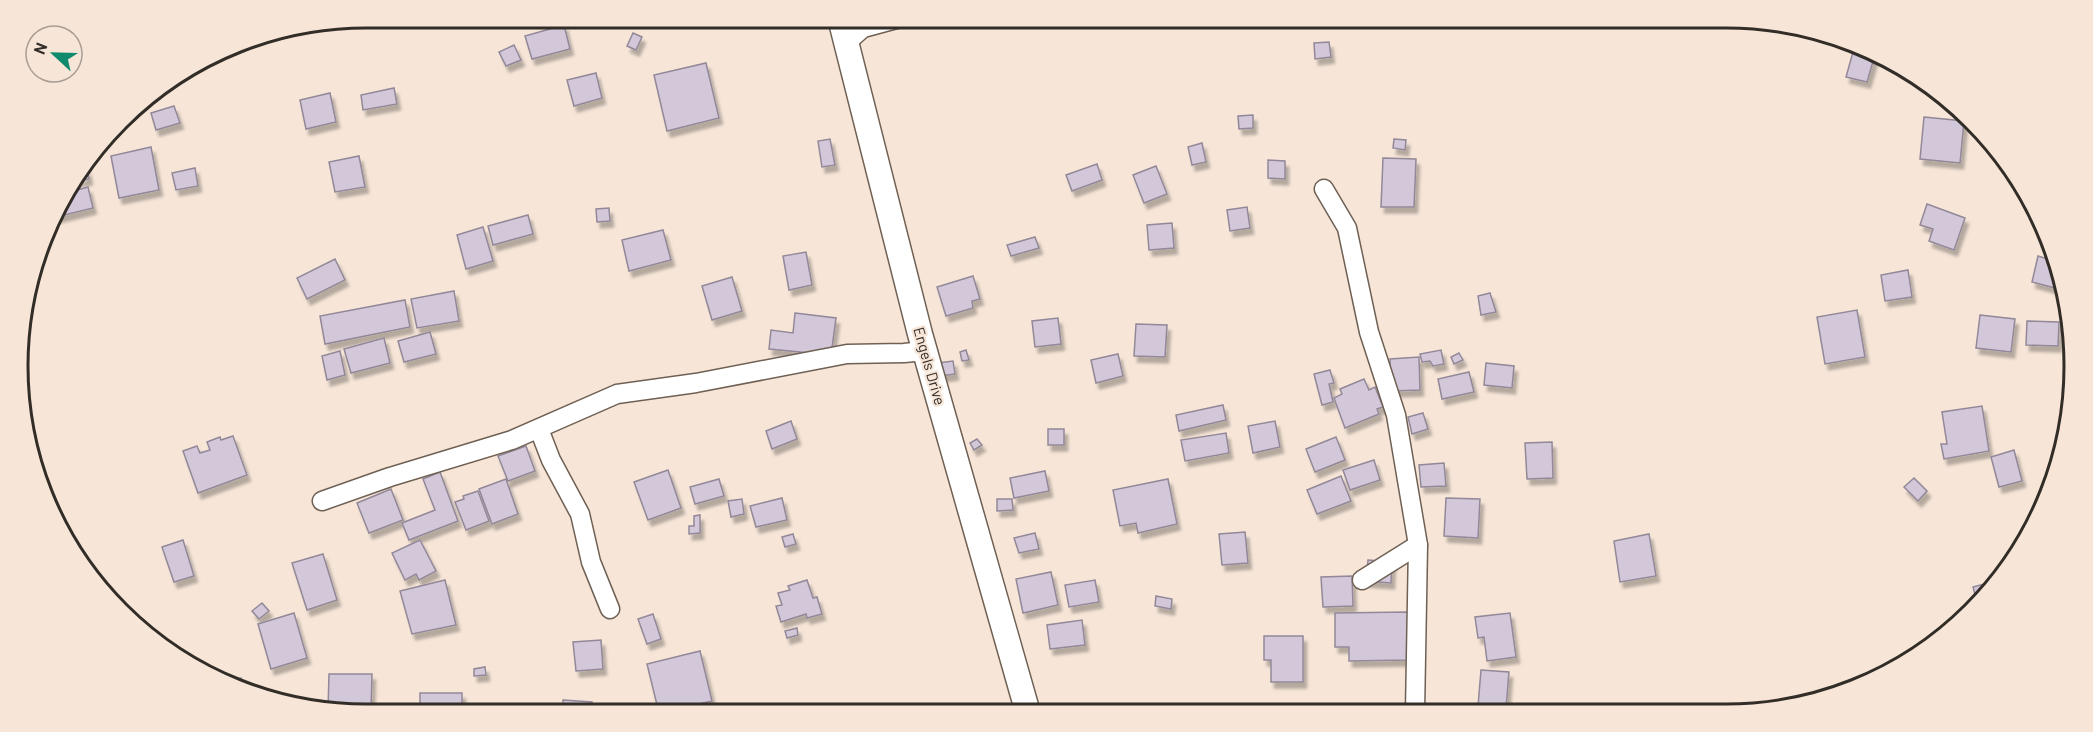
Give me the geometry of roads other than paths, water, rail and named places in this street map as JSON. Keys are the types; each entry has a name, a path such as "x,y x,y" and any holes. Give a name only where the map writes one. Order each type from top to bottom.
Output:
{"street":[{"name":"Engels Drive","path":"842,28 925,351 1026,704"},
{"path":"846,43 863,28"},
{"path":"1324,189 1347,228 1369,332 1396,415 1418,545 1416,704"},
{"path":"322,501 390,477 512,440 617,394 696,383 847,354 925,351"},
{"path":"539,429 551,460 580,514 591,562 610,609"},
{"path":"1362,580 1418,545"}]}
